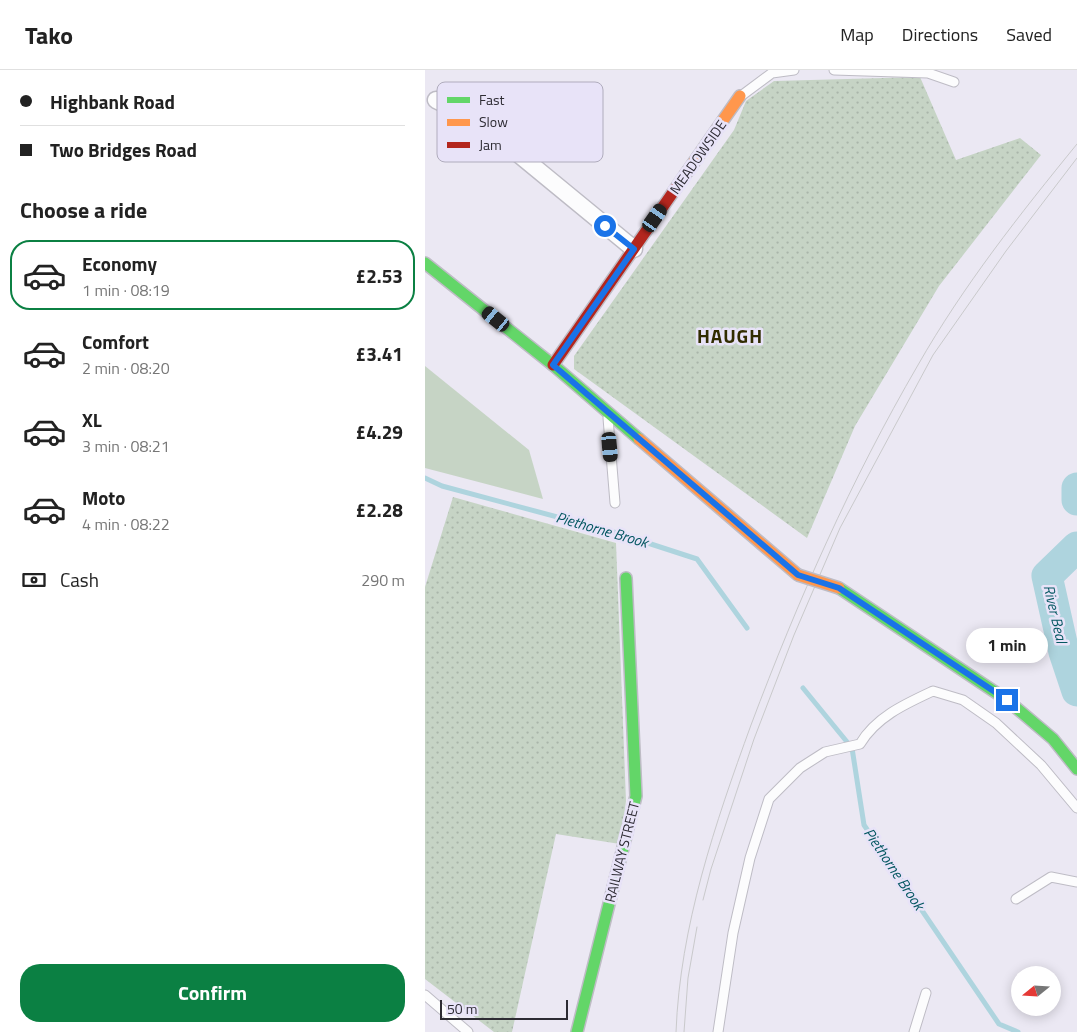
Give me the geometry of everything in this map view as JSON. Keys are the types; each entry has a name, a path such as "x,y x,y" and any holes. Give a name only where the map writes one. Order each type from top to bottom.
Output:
{"street":[{"name":"MEADOWSIDE","path":"553,365 740,96"},
{"path":"528,162 634,249"},
{"path":"425,262 607,410 798,575 839,588 1007,700 1053,739 1077,769"},
{"name":"RAILWAY STREET","path":"577,1032 637,796 626,578"}],"lane":[{"path":"740,96 772,72 794,70"},
{"path":"834,70 928,73 954,82"},
{"path":"607,410 615,502"},
{"path":"718,1032 733,933 750,858 769,799 800,768 825,752 860,744 864,736 894,709 933,691 963,700 997,723 1041,764 1077,808"},
{"path":"1016,899 1051,876 1077,882"},
{"path":"914,1032 926,993"},
{"path":"425,995 468,1032"}],"green space":[{"path":"920,77 956,160 1020,138 1041,155 939,286 855,426 807,538 574,369 574,356 734,130 746,101 774,81"},
{"path":"425,366 529,450 543,499 425,468"},
{"path":"453,497 616,543 626,801 620,844 556,834 512,1032 494,1032 425,979 425,587"}],"waterway":[{"name":"Piethorne Brook","path":"425,478 442,486 617,533 697,559 747,628"},
{"name":"River Beal","path":"1077,488 1077,500"},
{"name":"River Beal","path":"1077,547 1047,576 1064,652 1077,691"},
{"name":"Piethorne Brook","path":"803,688 852,748 864,825 999,1024 1018,1032"}],"tram line":[{"path":"676,1032 684,953 701,876 751,725 787,632 827,541 870,452 935,336 993,251 1077,144"},
{"path":"703,900 711,869 754,739 794,635 840,528 933,355 1006,251 1077,158"},
{"path":"684,1032 688,978 697,927"}],"traffic: fast":[{"path":"425,263 553,365 639,439"},
{"path":"577,1032 636,796 626,578"},
{"path":"839,588 1007,700 1053,739 1077,769"}],"traffic: slow":[{"path":"685,175 740,96"},
{"path":"639,439 798,575"},
{"path":"798,575 839,588"}],"traffic: jam":[{"path":"553,365 685,175"}],"district":[{"name":"HAUGH","path":"730,336"}],"route":[{"path":"605,226 634,249 553,365 798,575 839,588 1007,700"}]}
